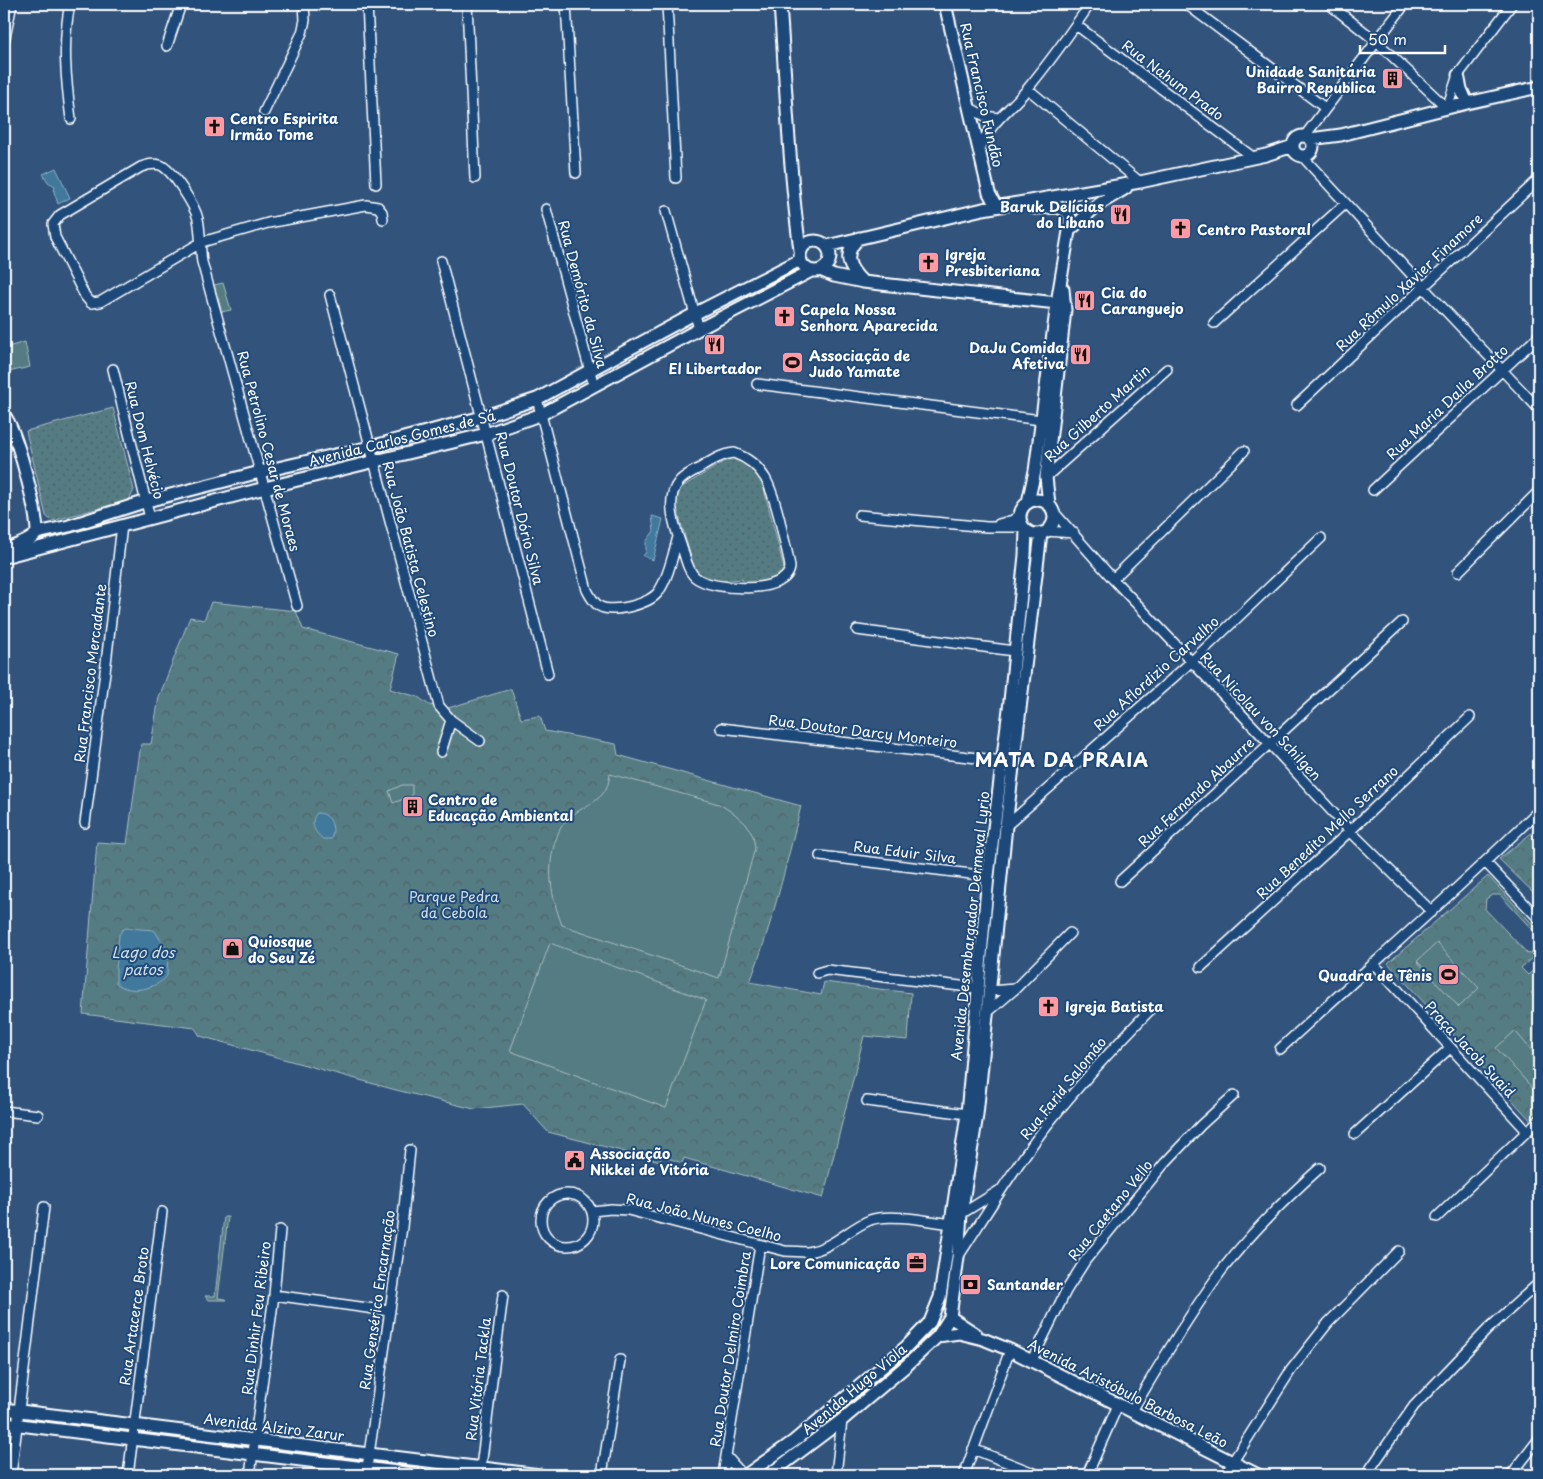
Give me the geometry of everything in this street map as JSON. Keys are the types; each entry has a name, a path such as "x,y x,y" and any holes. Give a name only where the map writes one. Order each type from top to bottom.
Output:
{"street":[{"path":"4,42 12,4"},
{"path":"70,4 65,41 65,62 71,119"},
{"path":"167,46 182,4"},
{"path":"264,112 302,33 305,20 304,4"},
{"path":"367,4 376,184"},
{"path":"467,4 475,178"},
{"path":"566,4 576,173"},
{"path":"667,4 676,178"},
{"path":"780,4 796,220 802,264 834,276 863,282 1057,302"},
{"name":"Rua Francisco Fundão","path":"945,4 989,194 996,206"},
{"path":"979,149 987,132 998,118 1028,89 1090,4"},
{"path":"1186,4 1325,108"},
{"path":"1329,4 1376,42 1447,108"},
{"path":"1304,147 1325,108 1405,4"},
{"path":"1447,108 1458,75 1512,4"},
{"name":"Rua Nahum Prado","path":"1076,25 1254,158"},
{"path":"1458,75 1467,103"},
{"path":"796,220 813,240 827,246 996,206 1140,182 1304,147 1341,135 1539,87"},
{"path":"1028,89 1140,182"},
{"path":"970,108 985,116 998,118"},
{"path":"1304,147 1314,171 1539,409"},
{"name":"Rua Petrolino Cesar de Moraes","path":"202,242 100,302 91,303 85,296 55,236 52,224 60,216 149,164 160,165 166,169 186,193 194,208 202,242 202,262 297,606"},
{"name":"Rua Rômulo Xavier Finamore","path":"1297,405 1539,179"},
{"path":"1069,231 1104,201 1119,191 1140,182"},
{"path":"982,209 987,202 989,194"},
{"path":"1214,323 1345,204"},
{"path":"202,242 268,223 355,206 378,207 382,212 383,219"},
{"path":"987,527 1008,522 1020,515 1028,502 1035,471 1070,218 1068,212 1058,207 1003,209 996,206"},
{"name":"Rua Demórito da Silva","path":"546,209 594,386"},
{"path":"666,212 699,329"},
{"path":"858,238 850,250 848,258 853,272 863,282"},
{"path":"800,255 806,244 813,240"},
{"path":"815,270 825,268 829,263 830,257 827,246"},
{"name":"Avenida Carlos Gomes de Sá","path":"4,558 34,537 36,532 69,526 147,501 260,472 370,447 482,417 537,399 800,255"},
{"name":"Rua Doutor Dório Silva","path":"442,261 548,674"},
{"name":"Avenida Carlos Gomes de Sá","path":"4,558 265,488 486,434 542,414 699,329 815,270"},
{"path":"1044,532 1054,522 1046,477 1065,310 1060,280"},
{"name":"Rua João Batista Celestino","path":"330,295 439,706 451,720 480,741"},
{"name":"Rua Maria Dalla Brotto","path":"1373,490 1539,336"},
{"name":"Rua Dom Helvécio","path":"113,369 150,518"},
{"name":"Rua Gilberto Martin","path":"1046,477 1167,369"},
{"path":"756,384 1041,420"},
{"path":"537,399 587,590 592,600 600,606 616,609 653,598 663,585 678,537 671,500 678,482 720,457 734,453 747,459 761,471 768,481 773,493 788,557 790,574 786,579 778,583 754,588 706,583 695,577 690,569 678,537"},
{"path":"4,415 16,440 36,520 36,532"},
{"path":"1113,579 1244,451"},
{"path":"1458,572 1539,491"},
{"path":"1028,502 1039,500 1051,507"},
{"name":"Rua Nicolau von Schilgen","path":"1051,507 1113,579 1191,662 1350,831 1432,912"},
{"path":"859,515 987,527 1025,528 1036,534 1044,532 1074,533"},
{"path":"1020,515 1025,528"},
{"name":"Rua Francisco Mercadante","path":"85,824 101,708 122,526"},
{"name":"Avenida Desembargador Dermeval Lyrio","path":"930,1322 940,1297 988,1012 1020,657 1026,555 1025,528"},
{"name":"Avenida Desembargador Dermeval Lyrio","path":"950,1317 972,1114 977,988 988,876 1002,761 1044,532"},
{"name":"Rua Aflordizio Carvalho","path":"1006,826 1191,662 1321,538"},
{"name":"Rua Fernando Abaurre","path":"1120,881 1402,622"},
{"path":"857,630 1020,657"},
{"name":"Rua Benedito Mello Serrano","path":"1202,967 1350,831 1470,717"},
{"path":"441,752 451,720"},
{"name":"Rua Doutor Darcy Monteiro","path":"720,728 1002,761"},
{"path":"1280,1049 1373,963 1486,863 1539,810"},
{"name":"Rua Eduir Silva","path":"820,856 988,876"},
{"path":"1486,863 1539,919"},
{"path":"988,876 1001,880"},
{"path":"986,903 999,904"},
{"path":"988,1012 1070,933"},
{"name":"Praça Jacob Suaid","path":"1373,963 1527,1131"},
{"path":"817,973 827,970 977,988"},
{"path":"989,991 1015,988"},
{"name":"Rua Farid Salomão","path":"958,1257 1002,1189 1050,1121 1101,1060 1151,1009"},
{"path":"1355,1134 1450,1048"},
{"name":"Rua Caetano Vello","path":"1032,1360 1066,1291 1085,1261 1164,1164 1234,1095"},
{"path":"867,1101 972,1114"},
{"path":"4,1111 38,1116"},
{"path":"1437,1217 1539,1120"},
{"name":"Rua Gensérico Encarnação","path":"366,1472 402,1227 410,1150"},
{"path":"1132,1412 1165,1354 1224,1269 1292,1193 1320,1168"},
{"name":"Rua Farid Salomão","path":"961,1214 1002,1189"},
{"path":"561,1194 573,1194 582,1198 592,1211 594,1219 592,1230 581,1243 574,1246 564,1247 553,1243 546,1237 541,1228 540,1215 544,1206 550,1199 561,1194"},
{"path":"11,1475 44,1207"},
{"name":"Rua João Nunes Coelho","path":"592,1211 628,1210 785,1251 809,1252 829,1245 871,1219 888,1217 951,1224"},
{"name":"Rua Artacerce Broto","path":"128,1475 162,1212"},
{"name":"Rua Dinhir Feu Ribeiro","path":"250,1475 274,1296 280,1230"},
{"name":"Rua Doutor Delmiro Coimbra","path":"723,1475 760,1245"},
{"path":"1226,1475 1232,1462 1303,1354 1328,1323 1399,1251"},
{"path":"1366,1475 1414,1406 1488,1330 1539,1283"},
{"name":"Rua Vitória Tackla","path":"480,1471 503,1295"},
{"path":"274,1296 389,1311"},
{"path":"930,1322 950,1317"},
{"name":"Avenida Aristóbulo Barbosa Leão","path":"950,1317 983,1339"},
{"name":"Avenida Hugo Viola","path":"769,1475 842,1420 938,1336 950,1317"},
{"name":"Avenida Hugo Viola","path":"744,1475 794,1441 906,1347 930,1322"},
{"name":"Avenida Aristóbulo Barbosa Leão","path":"938,1336 958,1333 983,1339 1010,1350 1258,1475"},
{"path":"964,1475 1010,1350"},
{"path":"602,1475 620,1360"},
{"path":"1087,1475 1118,1405"},
{"name":"Avenida Alziro Zarur","path":"4,1409 368,1454 480,1471 540,1475"},
{"path":"836,1475 842,1420"},
{"path":"4,1423 132,1438 366,1472 420,1475"},
{"path":"1511,1475 1539,1439"},
{"path":"972,1450 1039,1475"},
{"name":"Rua Doutor Delmiro Coimbra","path":"727,1457 744,1475"}],"green space":[{"path":"223,283 231,310 221,312 214,285"},
{"path":"25,342 30,367 4,373 4,348"},
{"path":"113,408 134,490 129,500 52,521 46,516 26,431"},
{"path":"735,455 761,477 785,572 782,578 744,587 742,579 715,582 696,575 674,499 677,490"},
{"name":"Parque Pedra da Cebola","path":"211,602 296,611 303,629 399,654 390,689 418,697 429,705 448,708 511,689 521,719 540,716 545,731 616,744 618,755 801,806 772,917 750,982 821,995 824,982 911,993 908,1040 864,1036 823,1198 684,1158 682,1163 662,1156 660,1161 548,1132 523,1104 474,1109 396,1090 200,1036 195,1028 83,1014 97,842 127,844 141,744 151,744 159,697 190,617 204,620"},
{"path":"610,774 719,804 746,824 753,836 755,848 719,978 562,925 551,882 551,861 556,839 565,822 572,815 599,798 604,792"},
{"path":"402,785 412,785 412,796 393,803 389,791"},
{"path":"1539,827 1539,898 1499,859"},
{"path":"1488,876 1539,931 1539,937 1500,895 1492,895 1486,899 1485,909 1528,954 1539,950 1539,964 1533,957 1521,968 1528,975 1539,965 1539,985 1531,993 1539,1003 1539,1116 1532,1122 1388,963"},
{"path":"550,943 706,1000 666,1108 510,1051"},
{"name":"Quadra de Tênis","path":"1437,943 1479,988 1459,1007 1417,961"},
{"path":"1515,1031 1539,1059 1539,1089 1536,1092 1496,1048"},
{"path":"224,1217 228,1217 218,1298 227,1300 208,1300 205,1296 215,1296"}],"water":[{"path":"56,168 70,198 58,204 54,192 55,186 48,182 43,174"},
{"path":"652,516 663,519 653,560 643,556 646,552 646,542 654,531"},
{"path":"317,813 329,818 333,830 331,839 323,839 315,830 313,820"},
{"name":"Lago dos patos","path":"126,928 154,930 168,951 167,976 162,981 143,989 128,989 116,983 119,935"}],"place":[{"name":"Unidade Sanitária Bairro Republica","path":"1392,79"},
{"name":"Centro Espirita Irmão Tome","path":"214,126"},
{"name":"Baruk Delícias do Líbano","path":"1120,214"},
{"name":"Centro Pastoral","path":"1181,229"},
{"name":"Igreja Presbiteriana","path":"929,262"},
{"name":"Cia do Caranguejo","path":"1085,300"},
{"name":"Capela Nossa Senhora Aparecida","path":"784,317"},
{"name":"El Libertador","path":"715,345"},
{"name":"DaJu Comida Afetiva","path":"1081,355"},
{"name":"Associação de Judo Yamate","path":"793,363"},
{"name":"Centro de Educação Ambiental","path":"412,807"},
{"name":"Quiosque do Seu Zé","path":"232,949"},
{"name":"Quadra de Tênis","path":"1448,975"},
{"name":"Igreja Batista","path":"1049,1006"},
{"name":"Associação Nikkei de Vitória","path":"574,1161"},
{"name":"Lore Comunicação","path":"916,1263"},
{"name":"Santander","path":"971,1284"}],"district":[{"name":"MATA DA PRAIA","path":"1062,759"}]}
